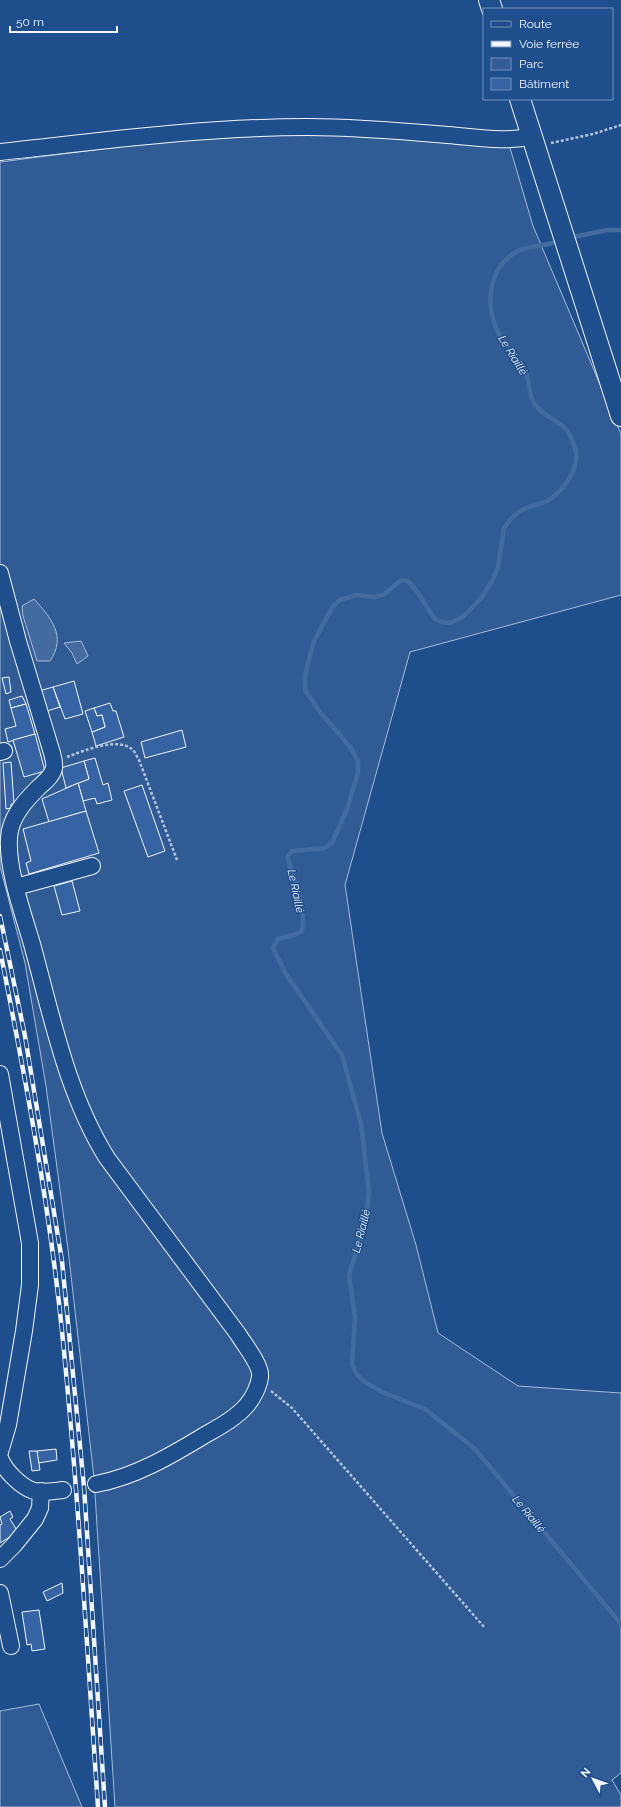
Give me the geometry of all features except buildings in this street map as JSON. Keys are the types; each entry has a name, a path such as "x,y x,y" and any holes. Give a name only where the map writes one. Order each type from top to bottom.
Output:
{"main road":[{"path":"520,100 621,416"}],"street":[{"path":"0,152 180,134 278,128 344,128 534,141"},
{"path":"0,573 54,768 48,779 24,804 6,819 9,837 10,860 16,887 67,1067 81,1110 96,1140 129,1188 238,1334 256,1363 260,1376 247,1404 234,1417 165,1458 124,1476 96,1484"},
{"path":"16,887 92,866"},
{"path":"0,1074 30,1243 30,1285 24,1331 8,1425 0,1452"},
{"path":"0,1458 3,1465 14,1479 33,1490 41,1492 63,1490"},
{"path":"0,1559 14,1545 35,1519 40,1508 41,1492"},
{"path":"0,1593 11,1646"}],"path":[{"path":"534,141 586,136 621,125"},
{"path":"53,761 90,749 112,744 124,745 133,750 139,760 177,860"},
{"path":"258,1383 275,1393 292,1408 485,1628"}],"green space":[{"path":"264,128 506,134 533,226 621,434 621,595 410,652 345,885 382,1133 416,1245 438,1333 518,1386 621,1393 621,1773 612,1780 621,1795 621,1807 115,1807 94,1478 68,1249 46,1086 25,963 0,866 0,162"},
{"path":"39,1704 82,1807 0,1807 0,1711"}],"shaded area":[{"path":"34,599 51,620 57,635 55,652 50,661 37,661 23,616 22,606"},
{"path":"81,641 88,656 77,664 72,653 64,643"}],"waterway":[{"name":"Le Riaillé","path":"573,237 607,230 621,230"},
{"name":"Le Riaillé","path":"553,243 530,247 514,253 502,264 492,285 491,307 493,319 502,339 525,371 534,403 544,414 561,425 570,436 575,447 576,454 573,472 562,489 552,498 522,510 507,524 504,528 498,567 493,579 482,597 461,618 450,623 435,619 416,590 408,581 403,580 383,595 374,597 356,595 340,600 333,606 314,641 305,675 305,690 320,712 351,748 358,761 358,773 347,809 332,843 325,848 292,851 288,856 289,864 300,897 303,918 302,931 294,935 278,939 273,948 286,974 342,1055 361,1124 369,1192 366,1220 349,1275 355,1317 352,1364 356,1373 362,1380 382,1392 425,1409 475,1449 621,1624"}],"railway":[{"path":"0,916 25,1036 62,1261 84,1487 105,1807"},
{"path":"0,950 36,1140 57,1283 73,1450 98,1807"}]}
